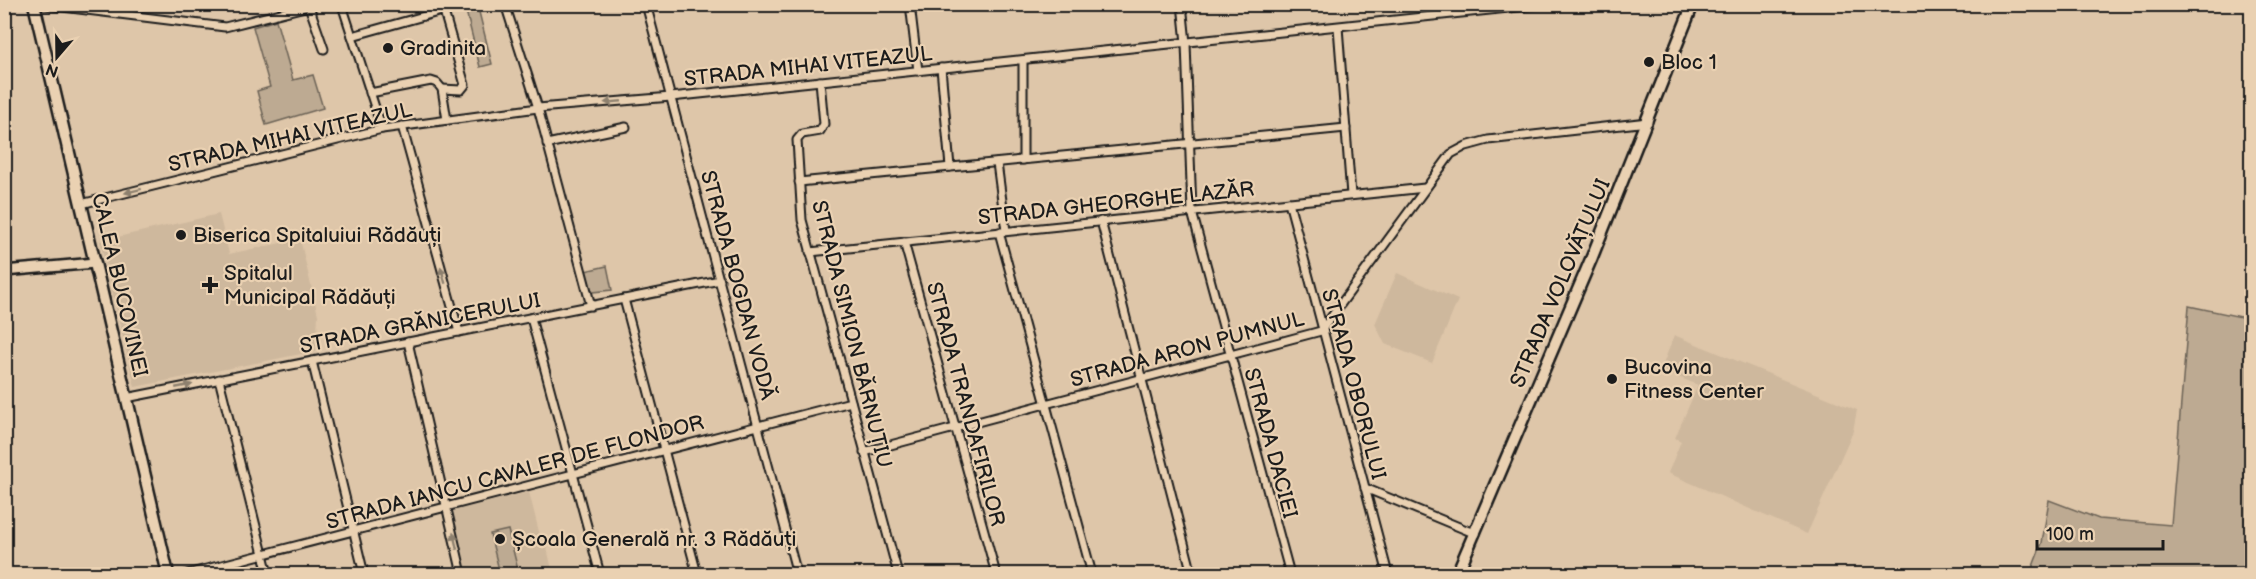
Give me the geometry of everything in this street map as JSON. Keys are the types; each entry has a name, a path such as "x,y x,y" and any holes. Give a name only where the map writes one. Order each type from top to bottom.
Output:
{"main road":[{"name":"CALEA BUCOVINEI","path":"36,4 168,574"},
{"name":"STRADA VOLOVĂȚULUI","path":"1457,574 1476,534 1694,4"}],"street":[{"path":"36,4 225,27 313,5 324,49"},
{"path":"339,4 343,8 382,129"},
{"path":"352,36 467,4"},
{"path":"505,4 538,108 591,306"},
{"name":"STRADA BOGDAN VODĂ","path":"646,4 797,574"},
{"path":"910,4 918,71"},
{"name":"STRADA DACIEI","path":"1182,4 1191,144 1192,212 1290,574"},
{"path":"1461,4 1461,14"},
{"name":"STRADA MIHAI VITEAZUL","path":"81,204 382,129 402,126 538,108 671,97 1546,4"},
{"path":"442,89 461,90 465,85 444,12"},
{"path":"1338,27 1351,195"},
{"path":"1023,60 1023,160"},
{"path":"941,68 950,167"},
{"path":"370,93 430,81 437,83 444,89 442,89 447,120"},
{"name":"STRADA SIMION BĂRNUȚIU","path":"820,81 824,124 820,131 802,134 797,140 802,220 897,574"},
{"name":"STRADA ARON PUMNUL","path":"864,452 1322,331 1451,154 1466,146 1488,140 1647,122"},
{"path":"402,126 459,332"},
{"path":"547,144 626,128"},
{"path":"799,182 1346,128"},
{"path":"997,163 1003,231 1046,404 1092,574"},
{"name":"STRADA GHEORGHE LAZĂR","path":"810,252 1425,188"},
{"name":"STRADA OBORULUI","path":"1289,202 1388,574"},
{"path":"1101,221 1192,574"},
{"name":"STRADA TRANDAFIRILOR","path":"904,242 996,574"},
{"path":"4,271 95,263"},
{"name":"STRADA GRĂNICERULUI","path":"126,398 720,280"},
{"path":"624,299 698,574"},
{"path":"531,318 600,574"},
{"path":"408,342 462,574"},
{"path":"312,361 364,574"},
{"path":"219,380 268,574"},
{"name":"STRADA IANCU CAVALER DE FLONDOR","path":"187,574 851,402"},
{"path":"1365,488 1476,534"}],"shaded area":[{"path":"478,8 492,64 480,67 466,11"},
{"path":"276,20 293,80 313,75 323,108 266,125 257,91 270,87 253,27"},
{"name":"Spitalul Municipal Rădăuți","path":"219,214 229,254 300,239 318,315 316,351 135,387 100,241"},
{"path":"607,266 612,290 593,292 589,289 585,271"},
{"path":"1397,273 1458,300 1432,363 1385,344 1375,324"},
{"path":"2189,306 2251,319 2251,574 2030,574 2042,543 2049,500 2099,519 2171,525"},
{"path":"1674,335 1857,410 1853,431 1807,534 1668,473 1681,441 1675,438 1698,385 1661,370"},
{"name":"Școala Generală nr. 3 Rădăuți","path":"529,492 543,548 547,548 553,574 468,574 451,511"},
{"path":"508,530 519,574 500,574 490,534"}],"place":[{"name":"Gradinita","path":"388,48"},
{"name":"Bloc 1","path":"1649,62"},
{"name":"Biserica Spitaluiui Rădăuți","path":"181,235"},
{"name":"Spitalul Municipal Rădăuți","path":"210,285"},
{"name":"Bucovina Fitness Center","path":"1612,379"},
{"name":"Școala Generală nr. 3 Rădăuți","path":"500,539"}]}
